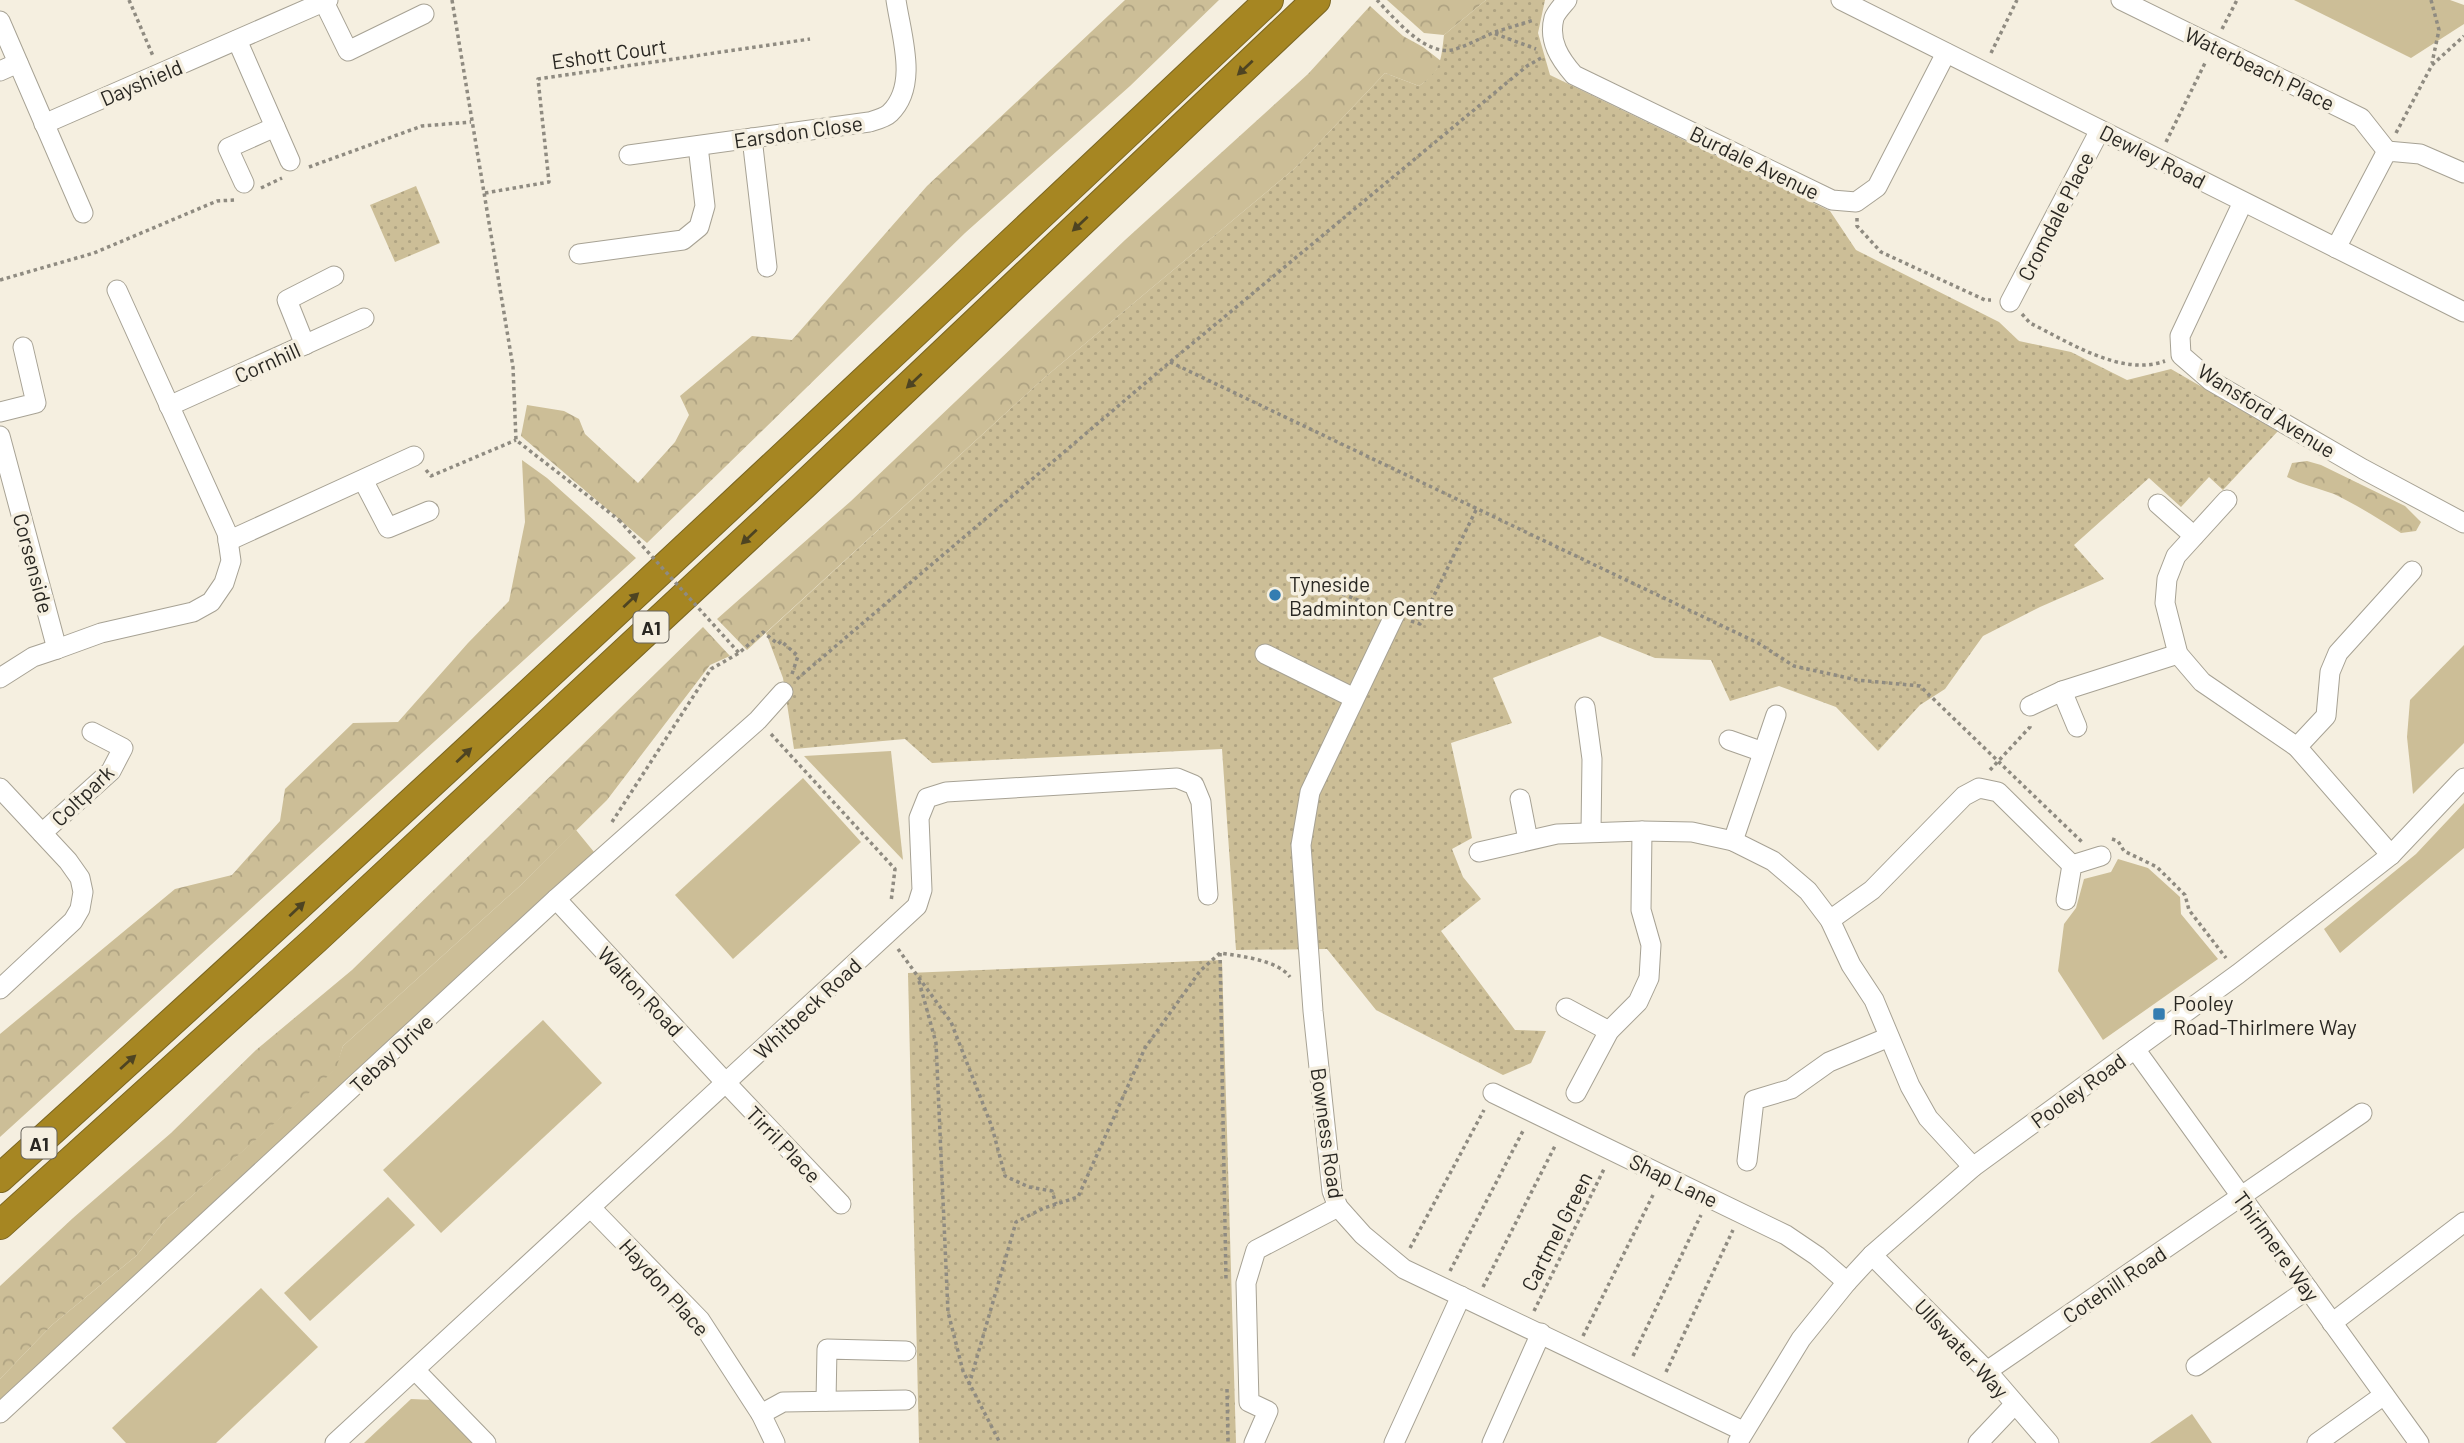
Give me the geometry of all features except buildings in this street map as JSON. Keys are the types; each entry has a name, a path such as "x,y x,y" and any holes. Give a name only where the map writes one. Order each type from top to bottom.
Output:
{"highway":[{"name":"A1","path":"0,1178 289,917 780,461 1269,0"},
{"name":"A1","path":"0,1225 315,940 743,542 1316,0"},
{"path":"1294,21 1324,0"}],"street":[{"name":"Earsdon Close","path":"629,155 869,122 888,115 902,97 906,74 896,0"},
{"path":"1556,56 1554,17 1567,0"},
{"name":"Dewley Road","path":"1841,0 2464,313"},
{"name":"Waterbeach Place","path":"2121,0 2361,118 2387,150"},
{"name":"Dayshield","path":"44,124 326,1"},
{"path":"326,1 348,51 424,14"},
{"path":"0,21 9,67 44,124 83,212"},
{"path":"237,40 290,160"},
{"name":"Burdale Avenue","path":"1556,56 1574,75 1832,200 1856,202 1877,187 1946,52"},
{"path":"244,183 228,148 275,127"},
{"name":"Cromdale Place","path":"2010,302 2100,130"},
{"path":"752,138 767,267"},
{"path":"579,254 683,240 699,227 705,206 698,146"},
{"path":"2336,248 2387,150 2420,155 2464,173"},
{"name":"Wansford Avenue","path":"2243,202 2180,336 2181,355 2211,381 2363,469 2464,523"},
{"path":"305,345 287,300 334,276"},
{"path":"0,677 33,657 101,633 193,612 211,602 224,583 231,561 227,533 117,290"},
{"name":"Cornhill","path":"169,406 365,318"},
{"path":"0,412 36,403 23,347"},
{"name":"Corsenside","path":"0,436 57,649"},
{"path":"228,541 414,456"},
{"path":"363,480 388,528 429,511"},
{"path":"2227,500 2176,556 2167,579 2165,603 2178,654 2202,682 2297,747 2390,855"},
{"path":"2158,504 2194,536"},
{"path":"0,515 20,510"},
{"path":"2297,747 2326,716 2330,672 2338,653 2412,571"},
{"name":"Bowness Road","path":"1395,614 1310,792 1301,845 1313,1011 1332,1191 1338,1207 1363,1235 1401,1266 1658,1389 1740,1437"},
{"path":"1265,654 1354,698"},
{"path":"2030,706 2062,691 2178,654"},
{"name":"Tebay Drive","path":"0,1413 556,899 758,720 787,688"},
{"path":"2062,691 2077,727"},
{"path":"1585,707 1592,759 1591,832"},
{"path":"1732,841 1776,715"},
{"name":"Coltpark","path":"42,833 111,771 123,748 92,732"},
{"path":"1729,740 1763,752"},
{"name":"Whitbeck Road","path":"335,1443 917,906 922,890 919,818 927,798 946,792 1177,778 1194,785 1201,802 1208,895"},
{"name":"Pooley Road","path":"1740,1437 1801,1339 1872,1255 1973,1167 2238,974 2390,855 2464,778"},
{"path":"0,788 80,878 83,892 80,909 73,921 0,989"},
{"path":"1830,920 1872,890 1964,796 1979,788 1998,792 2072,864"},
{"path":"1520,799 1528,840"},
{"path":"1576,1093 1609,1031 1637,1002 1649,978 1651,945 1641,910 1642,831"},
{"path":"1479,852 1557,834 1692,832 1732,841 1773,861 1808,891 1830,920 1851,965 1874,1000 1910,1086 1928,1118 1973,1167"},
{"path":"2072,864 2101,856"},
{"path":"2066,901 2072,864"},
{"name":"Walton Road","path":"556,899 726,1083"},
{"path":"1566,1008 1609,1031"},
{"path":"1747,1161 1754,1100 1791,1089 1829,1062 1889,1037"},
{"name":"Thirlmere Way","path":"2135,1049 2419,1443"},
{"name":"Tirril Place","path":"726,1083 841,1204"},
{"name":"Shap Lane","path":"1493,1093 1786,1235 1817,1256 1847,1282"},
{"name":"Cotehill Road","path":"1987,1371 2362,1113"},
{"path":"1254,1443 1268,1411 1249,1402 1246,1283 1256,1250 1338,1207"},
{"name":"Haydon Place","path":"591,1208 700,1320 761,1414 775,1443"},
{"path":"2332,1323 2464,1222"},
{"name":"Ullswater Way","path":"1872,1255 1987,1371 2049,1443"},
{"path":"2196,1366 2308,1289"},
{"path":"1394,1443 1468,1299"},
{"path":"1492,1443 1533,1330"},
{"path":"826,1401 827,1349 906,1351"},
{"path":"415,1370 486,1443"},
{"path":"2317,1443 2384,1395"},
{"path":"761,1414 783,1402 906,1400"},
{"path":"1978,1443 2014,1405"}],"path":[{"path":"129,0 160,74"},
{"path":"452,0 513,367 516,440 619,520 739,653"},
{"path":"1377,0 1408,33 1424,44 1450,50 1493,33 1545,17 1554,17"},
{"path":"1983,71 2017,0"},
{"path":"2158,159 2237,0"},
{"path":"2387,150 2432,65 2439,30 2431,0"},
{"path":"1493,33 1556,56"},
{"path":"2432,65 2464,36"},
{"name":"Eshott Court","path":"485,193 550,183 538,79 810,39"},
{"path":"787,688 1170,362 1527,66 1556,56"},
{"path":"1170,362 1758,643 1794,666 1857,680 1920,686 2083,843"},
{"path":"414,456 431,476 516,440"},
{"path":"1310,581 1420,624 1477,508"},
{"path":"607,854 607,830 711,670 739,653 763,632 778,644 781,641 798,656 787,688"},
{"path":"1989,771 2030,726 2030,706"},
{"path":"758,720 895,869 888,934 951,1022 992,1127 1005,1176 1029,1187 1052,1191 1056,1204"},
{"path":"2105,836 2118,841 2124,851 2157,867 2185,895 2189,910 2238,974"},
{"path":"970,1385 1016,1222 1044,1208 1078,1197 1145,1048 1200,971 1220,953 1249,957 1285,970 1292,980"},
{"path":"1220,953 1226,1289"},
{"path":"918,979 936,1043 948,1312 963,1371 1000,1443"},
{"path":"1401,1266 1493,1093"},
{"path":"1442,1287 1533,1112"},
{"path":"1468,1299 1564,1127"},
{"name":"Cartmel Green","path":"1533,1330 1614,1150"},
{"path":"1576,1350 1663,1175"},
{"path":"1624,1373 1709,1197"},
{"path":"1658,1389 1741,1213"},
{"path":"1227,1387 1228,1443"}],"green space":[{"path":"1125,0 1219,0 1130,86 965,233 647,543 521,436 527,405 564,411 579,419 585,434 638,483 675,442 689,415 680,396 752,336 792,340 927,186"},
{"path":"1387,0 1486,0 1444,35 1424,33"},
{"path":"1486,0 1545,0 1538,33 1550,75 1830,211 1856,250 1999,322 2019,341 2071,352 2127,380 2171,369 2278,431 2223,490 2209,477 2181,507 2149,478 2074,545 2104,579 1983,636 1945,689 1920,705 1878,751 1836,707 1779,686 1730,701 1711,660 1655,658 1600,636 1493,678 1512,723 1451,743 1472,838 1452,849 1463,877 1481,899 1441,931 1515,1030 1546,1031 1531,1063 1503,1075 1376,1010 1327,949 1236,950 1222,749 932,763 905,739 794,749 783,678 766,633 1044,378 1294,169 1385,73 1419,86 1426,81 1439,65 1444,35"},
{"path":"2294,0 2450,0 2464,5 2464,24 2411,58"},
{"path":"1370,6 1403,36 1441,61 1433,76 1419,86 1385,73 1294,169 1044,378 747,650 717,619 851,501 1125,240 1308,74"},
{"path":"416,186 440,243 395,262 370,205"},
{"path":"522,460 547,478 636,558 0,1137 0,1034 175,889 232,875 280,821 285,789 353,723 398,722 509,601 525,522"},
{"path":"2307,461 2321,465 2405,506 2421,522 2416,531 2401,533 2334,494 2287,477 2292,463"},
{"path":"703,627 730,656 710,665 607,800 522,884 343,1046 336,1069 167,1218 136,1256 52,1325 0,1379 0,1286 171,1133 256,1050 352,970"},
{"path":"2464,645 2464,743 2413,794 2407,737 2410,700"},
{"path":"891,751 903,860 804,756"},
{"path":"803,778 861,842 733,959 675,895"},
{"path":"2464,803 2464,848 2340,953 2324,929 2416,854"},
{"path":"576,830 594,852 0,1402 0,1379 52,1325 136,1256 167,1218 335,1069 343,1046 522,884"},
{"path":"2118,859 2148,868 2180,897 2181,914 2218,959 2103,1040 2058,971 2064,924 2076,908 2084,879 2111,872"},
{"path":"1222,960 1236,1443 919,1443 908,973"},
{"path":"543,1020 602,1083 441,1233 383,1170"},
{"path":"388,1197 415,1225 310,1321 284,1293"},
{"path":"261,1288 318,1347 216,1443 126,1443 112,1428"},
{"path":"411,1399 434,1400 476,1443 364,1443"},
{"path":"2192,1414 2212,1443 2150,1443"}],"place":[{"name":"Tyneside Badminton Centre","path":"1275,595"},
{"name":"Pooley Road-Thirlmere Way","path":"2159,1014"}]}
